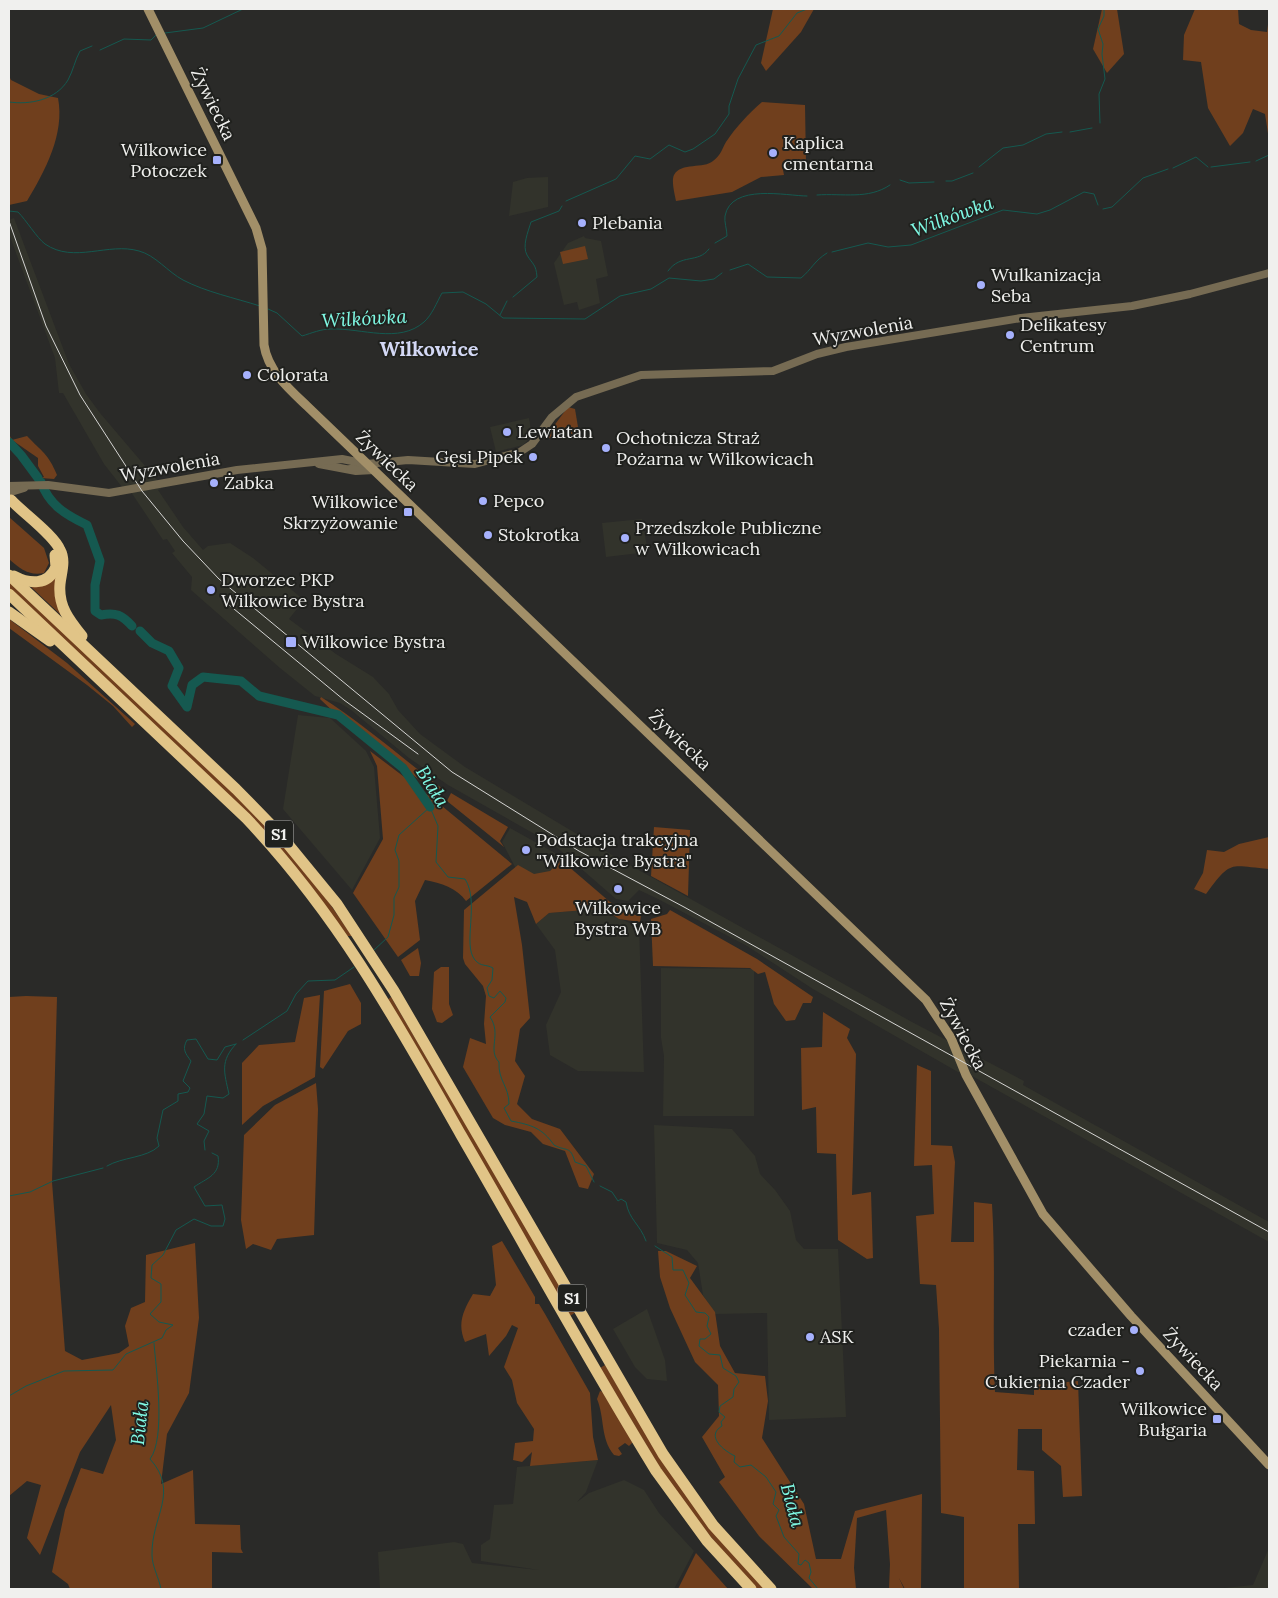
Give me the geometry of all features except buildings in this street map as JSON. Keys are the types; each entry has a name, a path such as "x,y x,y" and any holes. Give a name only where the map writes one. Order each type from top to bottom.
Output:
{"highway":[{"path":"9,574 27,581 40,582 54,572 56,560 54,550 10,496"},
{"path":"10,496 60,549 63,562 60,590 62,606 66,615 105,665"},
{"name":"S1","path":"9,574 264,817 304,862 360,936 394,991 658,1446 705,1515 771,1589"},
{"name":"S1","path":"9,594 251,824 305,885 348,943 382,998 656,1471 707,1541 751,1589"},
{"path":"9,612 82,662"}],"main road":[{"name":"Żywiecka","path":"148,9 256,228 262,249 263,338 269,363 282,381 926,1000 951,1038 966,1075 1043,1214 1131,1316 1269,1465"}],"street":[{"name":"Wyzwolenia","path":"309,463 350,469 419,460 467,465 520,452 532,444 552,417 576,397 641,375 773,370 828,351 1021,318 1132,306 1190,294 1269,273"},
{"path":"342,459 348,452 347,445"},
{"name":"Wyzwolenia","path":"10,496 36,485 60,486 97,492 120,492 237,470 342,459 371,467"}],"shaded area":[{"path":"773,9 814,9 801,32 766,71 761,63"},
{"path":"1102,9 1117,9 1124,54 1107,73 1093,49"},
{"path":"1195,9 1238,9 1239,24 1251,30 1267,32 1269,17 1269,140 1265,114 1253,109 1243,133 1230,146 1208,108 1201,62 1183,60 1184,35"},
{"path":"9,76 11,80 39,94 58,98 59,125 47,165 27,201 9,205"},
{"path":"762,102 805,105 806,164 782,165 784,175 761,177 732,192 676,201 673,181 677,171 682,168 704,165 713,161 720,154 738,126"},
{"path":"548,177 548,207 509,216 513,182 527,178"},
{"path":"14,218 69,364 86,394 100,413 157,480 161,489 158,490 183,527 203,550 208,546 230,543 253,558 304,600 289,619 336,654 373,677 389,694 398,710 420,734 465,767 617,858 912,1022 1024,1081 1023,1085 1269,1222 1269,1242 972,1076 958,1072 813,989 747,946 658,899 639,890 628,901 616,899 554,845 448,785 409,758 351,710 340,703 315,696 280,668 191,590 192,577 172,553 175,551 167,539 163,540 127,486 122,487 104,464 63,393 59,393 55,358 9,234 9,220"},
{"path":"584,236 585,238 601,241 608,276 596,279 600,303 579,310 577,302 564,305 554,263 568,243"},
{"path":"585,246 588,259 563,264 560,252"},
{"path":"568,407 575,409 579,433 544,439"},
{"name":"Lewiatan","path":"529,418 532,436 523,445 496,452 490,427"},
{"path":"27,436 51,462 57,475 54,479 41,478 44,477 38,466 38,458 12,440"},
{"path":"9,517 44,548 49,563 44,573 39,574 25,571 9,559"},
{"name":"Przedszkole Publiczne w Wilkowicach","path":"642,519 648,552 606,557 602,523"},
{"path":"58,572 63,617 30,586"},
{"path":"9,579 227,784 308,872 352,936 347,936 316,893 9,590"},
{"path":"9,619 67,663 135,724 132,727 113,706 87,685 9,628"},
{"path":"321,697 444,790 441,796 355,732 320,699"},
{"path":"298,715 330,718 366,751 374,767 380,838 352,890 283,809"},
{"path":"370,751 436,801 512,864 466,901 448,887 425,880 415,901 420,940 398,957 353,893 383,839 377,766"},
{"path":"451,793 508,827 500,841 504,847 447,801"},
{"path":"654,827 690,830 688,896 651,876"},
{"path":"510,828 564,858 558,883 527,890 502,842"},
{"path":"1269,837 1269,869 1232,867 1221,875 1206,894 1194,889 1203,873 1207,850 1224,852 1239,844"},
{"path":"561,860 610,902 635,915 641,915 640,922 619,919 604,909 549,913 536,924 527,902 514,897 522,945 530,1018 520,1029 515,1061 525,1076 517,1104 532,1119 560,1129 594,1174 588,1189 579,1187 565,1151 543,1144 531,1132 505,1125 493,1118 463,1067 470,1038 486,1044 484,1024 486,996 483,986 465,964 463,958 464,910 518,865 534,874 550,871"},
{"path":"597,909 639,927 644,1072 578,1071 550,1055 546,1025 561,992 555,950 536,924 549,913"},
{"path":"670,910 757,959 813,997 811,1003 803,1003 795,1020 786,1021 774,1004 765,972 758,974 750,968 653,966 651,919 667,914"},
{"path":"418,948 421,963 419,976 410,976 401,960"},
{"path":"441,967 449,967 449,1004 453,1015 442,1023 437,1022 432,1009 434,972"},
{"path":"661,968 754,969 754,1116 663,1116 664,1056 661,1038"},
{"path":"350,984 361,1003 361,1024 348,1031 323,1069 320,1067 324,991"},
{"path":"320,995 315,1077 263,1106 242,1125 242,1063 259,1045 295,1042 304,998"},
{"path":"9,997 57,997 52,1182 65,1351 82,1360 119,1353 129,1346 125,1326 131,1308 145,1302 146,1255 195,1243 199,1318 189,1393 167,1434 161,1484 193,1470 195,1524 240,1525 241,1549 243,1553 212,1552 212,1589 70,1589 68,1584 52,1572 65,1510 81,1468 103,1474 116,1440 111,1405 80,1452 40,1555 27,1538 41,1485 27,1481 9,1496"},
{"path":"391,997 576,1312 570,1316 387,1000"},
{"path":"823,1012 850,1029 847,1038 856,1054 852,1195 871,1192 873,1258 867,1259 838,1240 836,1154 817,1153 816,1107 802,1110 801,1048 822,1047"},
{"path":"917,1065 931,1071 931,1145 952,1146 955,1162 951,1242 974,1242 974,1202 992,1204 995,1392 1034,1395 1034,1385 1078,1381 1082,1496 1063,1497 1061,1466 1042,1450 1042,1429 1018,1429 1017,1470 1034,1471 1035,1524 1018,1524 1019,1589 964,1589 964,1517 941,1513 939,1329 936,1285 920,1284 916,1216 934,1214 932,1165 914,1166"},
{"path":"316,1083 318,1109 314,1235 277,1239 271,1250 253,1244 246,1249 241,1220 244,1135 275,1105"},
{"path":"654,1125 732,1129 755,1156 760,1174 775,1190 790,1211 796,1240 804,1249 838,1249 846,1417 769,1420 767,1313 715,1314 703,1295 698,1263 687,1250 657,1243"},
{"path":"502,1241 535,1297 535,1304 539,1304 590,1393 593,1437 598,1460 530,1466 532,1452 522,1462 513,1460 515,1443 533,1441 534,1429 517,1403 512,1380 504,1367 518,1328 512,1325 506,1336 489,1356 486,1334 465,1342 461,1329 466,1306 473,1294 490,1296 496,1285 492,1246"},
{"path":"658,1251 666,1251 697,1266 690,1278 715,1312 720,1346 735,1373 765,1376 768,1401 762,1438 804,1504 816,1559 841,1559 855,1511 922,1494 921,1589 905,1589 899,1578 904,1589 889,1589 890,1564 886,1510 857,1518 854,1568 856,1589 813,1589 759,1536 719,1482 725,1477 702,1437 719,1416 718,1385 695,1362 670,1308 660,1277"},
{"path":"647,1309 665,1360 667,1381 647,1379 635,1367 613,1329"},
{"path":"605,1365 642,1427 767,1589 756,1589 737,1570 672,1488 600,1368"},
{"path":"600,1391 604,1392 633,1442 629,1446 625,1443 618,1448 622,1454 619,1456 614,1455 607,1442 597,1399"},
{"path":"598,1460 586,1492 577,1502 589,1493 624,1480 644,1490 659,1513 694,1551 674,1589 380,1589 378,1552 454,1542 463,1544 472,1563 539,1570 481,1561 481,1545 490,1539 494,1505 513,1504 517,1467"},
{"path":"1269,1548 1269,1589 1215,1589 1253,1585"},
{"path":"696,1553 728,1589 678,1589"}],"waterway":[{"path":"165,33 203,28 243,9"},
{"path":"566,201 616,179 635,156 650,159 669,145 685,152 693,149 715,134 729,114 729,106 738,79 756,45 779,36 797,13 807,9"},
{"path":"1100,123 1099,94 1105,79 1102,54 1103,44 1098,29 1104,16 1104,9"},
{"path":"100,50 124,39 151,40 156,35"},
{"path":"9,102 34,102 50,97 63,87 68,80 80,51 92,46"},
{"path":"1070,132 1092,128"},
{"path":"979,167 1003,148 1023,145 1046,134 1062,132"},
{"name":"Wilkówka","path":"1256,161 1269,155"},
{"name":"Wilkówka","path":"1173,168 1196,157 1208,167"},
{"name":"Wilkówka","path":"1211,167 1250,162"},
{"name":"Wilkówka","path":"1103,209 1112,207 1143,178 1168,169"},
{"path":"946,181 952,181 973,173"},
{"path":"900,180 909,183 934,182"},
{"path":"817,195 873,193 890,185"},
{"name":"Wilkówka","path":"832,252 868,243 888,247 911,245 1003,210 1037,214 1050,210 1084,192 1094,194 1098,205"},
{"path":"715,243 727,236 725,216 729,206 738,199 748,195 761,194 807,196"},
{"path":"513,297 537,277 535,267 527,255 525,247 531,222 559,211 562,206"},
{"name":"Wilkówka","path":"9,211 18,212 42,241 56,250 79,253 115,249 139,251 151,256 183,280 260,306"},
{"path":"668,271 678,262 705,254 709,249"},
{"name":"Wilkówka","path":"730,270 748,264 767,277 801,278 827,253"},
{"name":"Wilkówka","path":"268,309 277,313 302,336 320,330 331,329 392,334 414,329 427,319 442,293 463,292 486,304 503,318 585,319 620,296 651,289 669,278 701,281 714,279 722,273"},
{"path":"500,315 507,301"},
{"name":"Biała","path":"9,442 38,478"},
{"name":"Biała","path":"41,482 44,490 59,508 87,525 100,561 95,585 95,611 101,615 118,615 132,626"},
{"name":"Biała","path":"140,631 152,643 169,651 179,668 172,686 187,707 192,685 203,677 241,681 259,696 338,715 403,768 430,807"},
{"name":"Biała","path":"373,951 388,937 394,915 394,898 399,887 399,861 395,850 399,835 430,807 438,826 436,862 448,877 465,879 469,888 471,899 471,953 481,965 493,968 492,980 487,988 489,996 494,998 500,991 506,998 505,1002 490,1017 495,1030 494,1052 499,1062 500,1074 509,1098 509,1104 504,1108 511,1121 536,1128 554,1145 570,1151 575,1162 586,1166 594,1182"},
{"path":"243,1040 287,1011 296,994 308,981 335,980 354,967"},
{"path":"107,1166 148,1153 159,1146 157,1138 163,1110 178,1101 178,1094 188,1092 190,1088 183,1081 191,1061 185,1051 187,1040 196,1039 208,1059 217,1060 225,1047 236,1044"},
{"path":"205,1150 204,1141 209,1131 197,1124 204,1114 207,1096 223,1098 229,1094 225,1061 236,1044"},
{"path":"9,1396 26,1386 64,1371 113,1370 126,1354 162,1338 166,1330 173,1325 159,1322 150,1314 161,1302 161,1284 151,1278 152,1265 163,1255 176,1230 194,1219 211,1226 223,1226 225,1219 222,1205 205,1206 194,1187 215,1172 218,1156 212,1153"},
{"path":"9,1196 30,1192 53,1181 103,1168"},
{"name":"Biała","path":"600,1186 612,1192 618,1201 621,1199 626,1202 627,1208 646,1241"},
{"name":"Biała","path":"655,1246 672,1257 673,1270 683,1270 689,1283 685,1295 696,1312 705,1313 709,1317 707,1326 711,1334 705,1339 700,1339 699,1346 709,1354 720,1355 723,1368 736,1376 739,1382 734,1389 733,1397 720,1406 719,1412 725,1417 721,1422 722,1426 715,1434 716,1439 726,1451 735,1456 734,1462 740,1467 751,1465 766,1477 776,1492 773,1504 779,1510 776,1516 784,1537 799,1554 798,1564 801,1565 805,1560 809,1563 811,1572 809,1578 818,1589"},
{"name":"Biała","path":"154,1343 159,1420 158,1436 150,1459 159,1471 164,1494 155,1529 152,1555 161,1589"}],"railway":[{"path":"9,221 46,326 80,395 142,491 183,541 219,579 452,772 579,851 684,907 1269,1232"},
{"path":"228,604 344,700 418,754"}],"place":[{"name":"Kaplica cmentarna","path":"773,153"},
{"name":"Wilkowice Potoczek","path":"217,160"},
{"name":"Plebania","path":"582,223"},
{"name":"Wulkanizacja Seba","path":"981,285"},
{"name":"Delikatesy Centrum","path":"1010,335"},
{"name":"Colorata","path":"247,375"},
{"name":"Lewiatan","path":"507,432"},
{"name":"Ochotnicza Straż Pożarna w Wilkowicach","path":"606,448"},
{"name":"Gęsi Pipek","path":"533,457"},
{"name":"Żabka","path":"214,483"},
{"name":"Pepco","path":"483,501"},
{"name":"Wilkowice Skrzyżowanie","path":"408,512"},
{"name":"Stokrotka","path":"488,535"},
{"name":"Przedszkole Publiczne w Wilkowicach","path":"625,538"},
{"name":"Dworzec PKP Wilkowice Bystra","path":"211,590"},
{"name":"Wilkowice Bystra","path":"291,642"},
{"name":"Podstacja trakcyjna \"Wilkowice Bystra\"","path":"526,850"},
{"name":"Wilkowice Bystra WB","path":"618,889"},
{"name":"czader","path":"1134,1330"},
{"name":"ASK","path":"810,1337"},
{"name":"Piekarnia - Cukiernia Czader","path":"1140,1371"},
{"name":"Wilkowice Bułgaria","path":"1217,1419"}],"district":[{"name":"Wilkowice","path":"429,349"}]}
